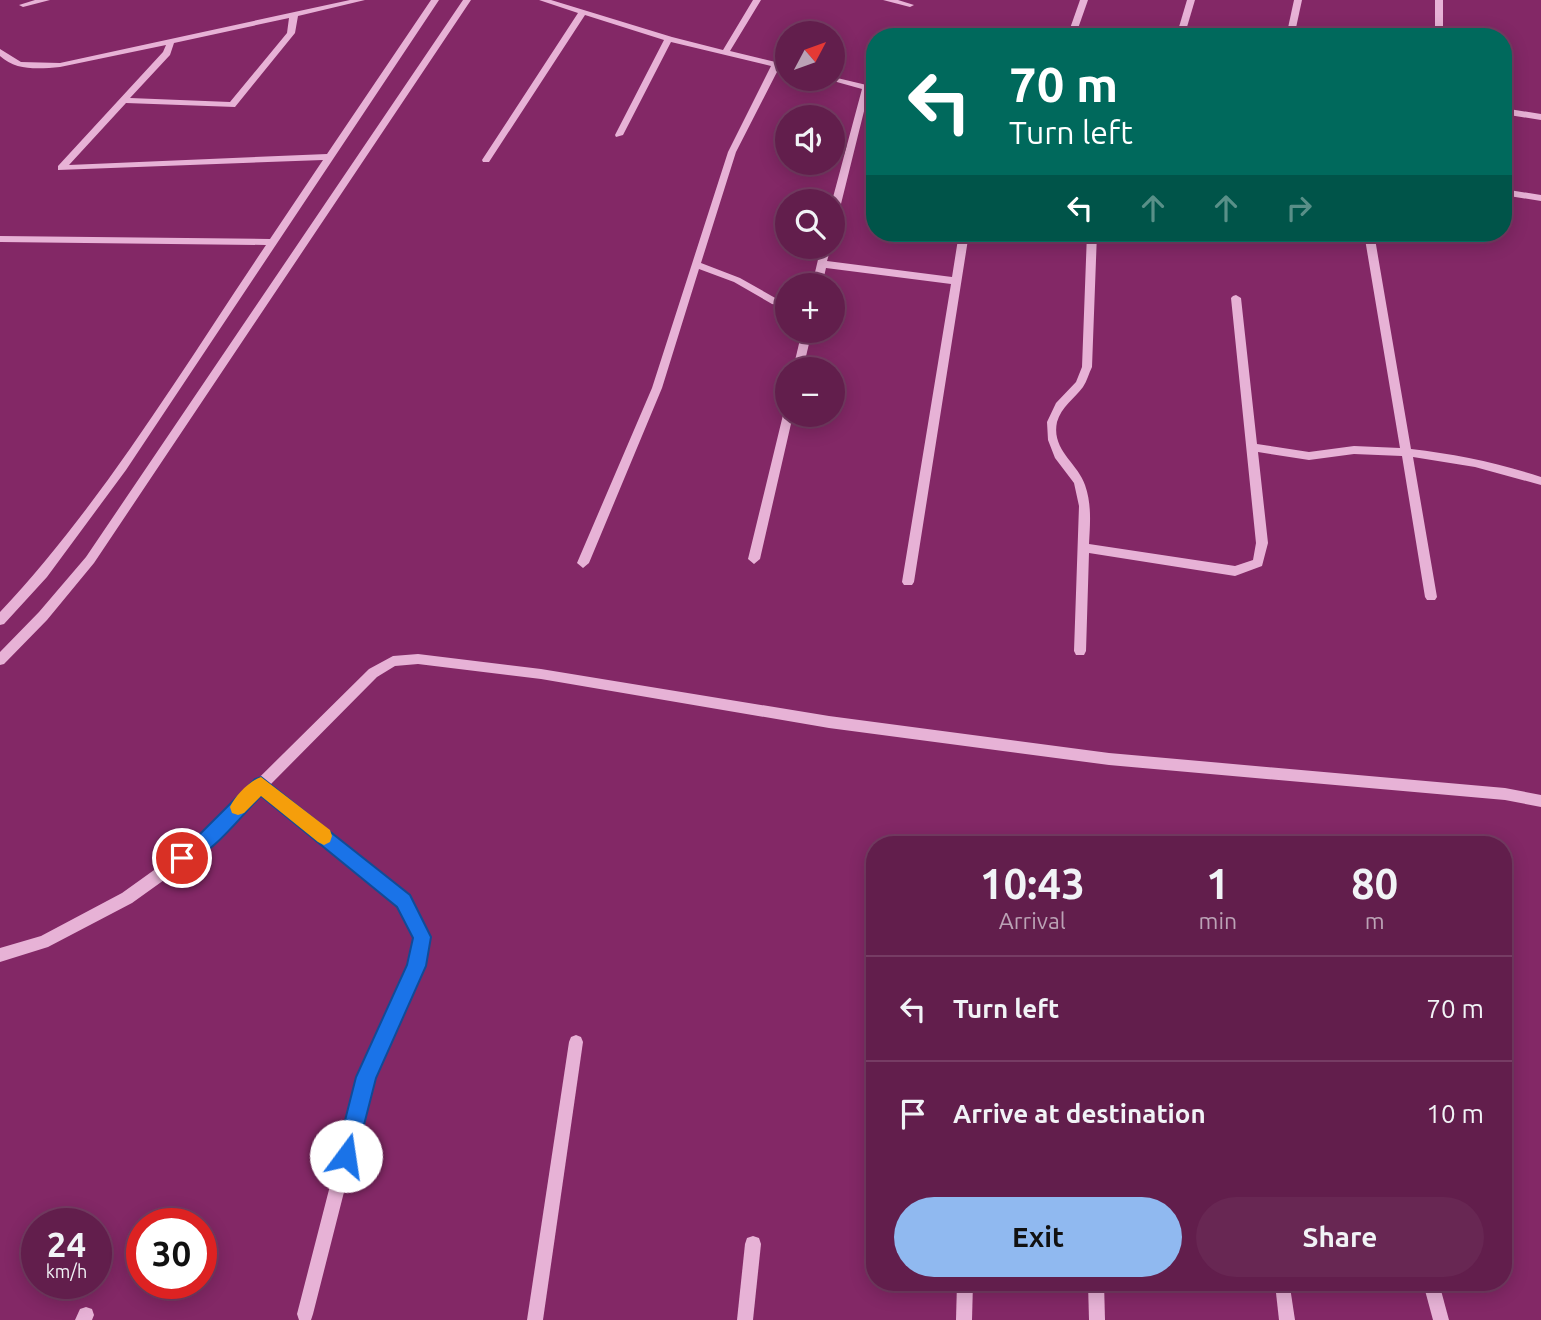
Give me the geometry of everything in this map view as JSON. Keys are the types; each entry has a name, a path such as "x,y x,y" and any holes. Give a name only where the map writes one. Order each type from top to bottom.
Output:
{"street":[{"path":"23,5 46,0"},
{"path":"0,51 3,56 31,67 60,65 361,0"},
{"path":"0,620 43,574 80,525 435,0"},
{"path":"0,660 43,616 90,560 467,0"},
{"path":"543,0 668,39 775,65"},
{"path":"725,53 757,0"},
{"path":"887,0 910,5"},
{"path":"1074,28 1084,0"},
{"path":"1183,28 1191,0"},
{"path":"1292,28 1298,0"},
{"path":"1438,0 1438,28"},
{"path":"486,160 583,12"},
{"path":"124,100 232,105 290,33 295,14"},
{"path":"619,135 668,39"},
{"path":"171,41 167,53 61,168 330,157"},
{"path":"583,563 657,388 732,152 775,67"},
{"path":"845,83 866,88"},
{"path":"841,189 866,106"},
{"path":"1512,112 1541,117"},
{"path":"1512,193 1541,198"},
{"path":"0,239 273,242"},
{"path":"908,582 962,242"},
{"path":"1080,651 1085,506 1079,482 1060,458 1053,440 1052,422 1060,406 1080,384 1087,367 1091,242"},
{"path":"1370,242 1431,597"},
{"path":"820,273 823,259"},
{"path":"822,264 954,281"},
{"path":"696,265 737,280 775,302"},
{"path":"1084,548 1235,571 1258,563 1262,542 1236,298"},
{"path":"754,559 785,427"},
{"path":"1252,447 1291,455 1318,456 1357,450 1406,452 1518,473 1541,481"},
{"path":"0,955 43,942 127,898 201,845 373,673 393,661 418,659 541,674 830,722 1109,759 1505,794 1541,802"},
{"path":"261,785 403,901 422,937 416,966 366,1077 305,1314"},
{"path":"535,1320 576,1042"},
{"path":"745,1320 753,1244"},
{"path":"964,1320 965,1291"},
{"path":"1096,1291 1097,1320"},
{"path":"1433,1291 1441,1320"},
{"path":"1284,1293 1287,1320"}],"slow traffic":[{"path":"238,807 261,785 324,836"}],"route":[{"path":"182,858 201,845 261,785 403,901 422,937 416,966 366,1077 346,1156"}]}
